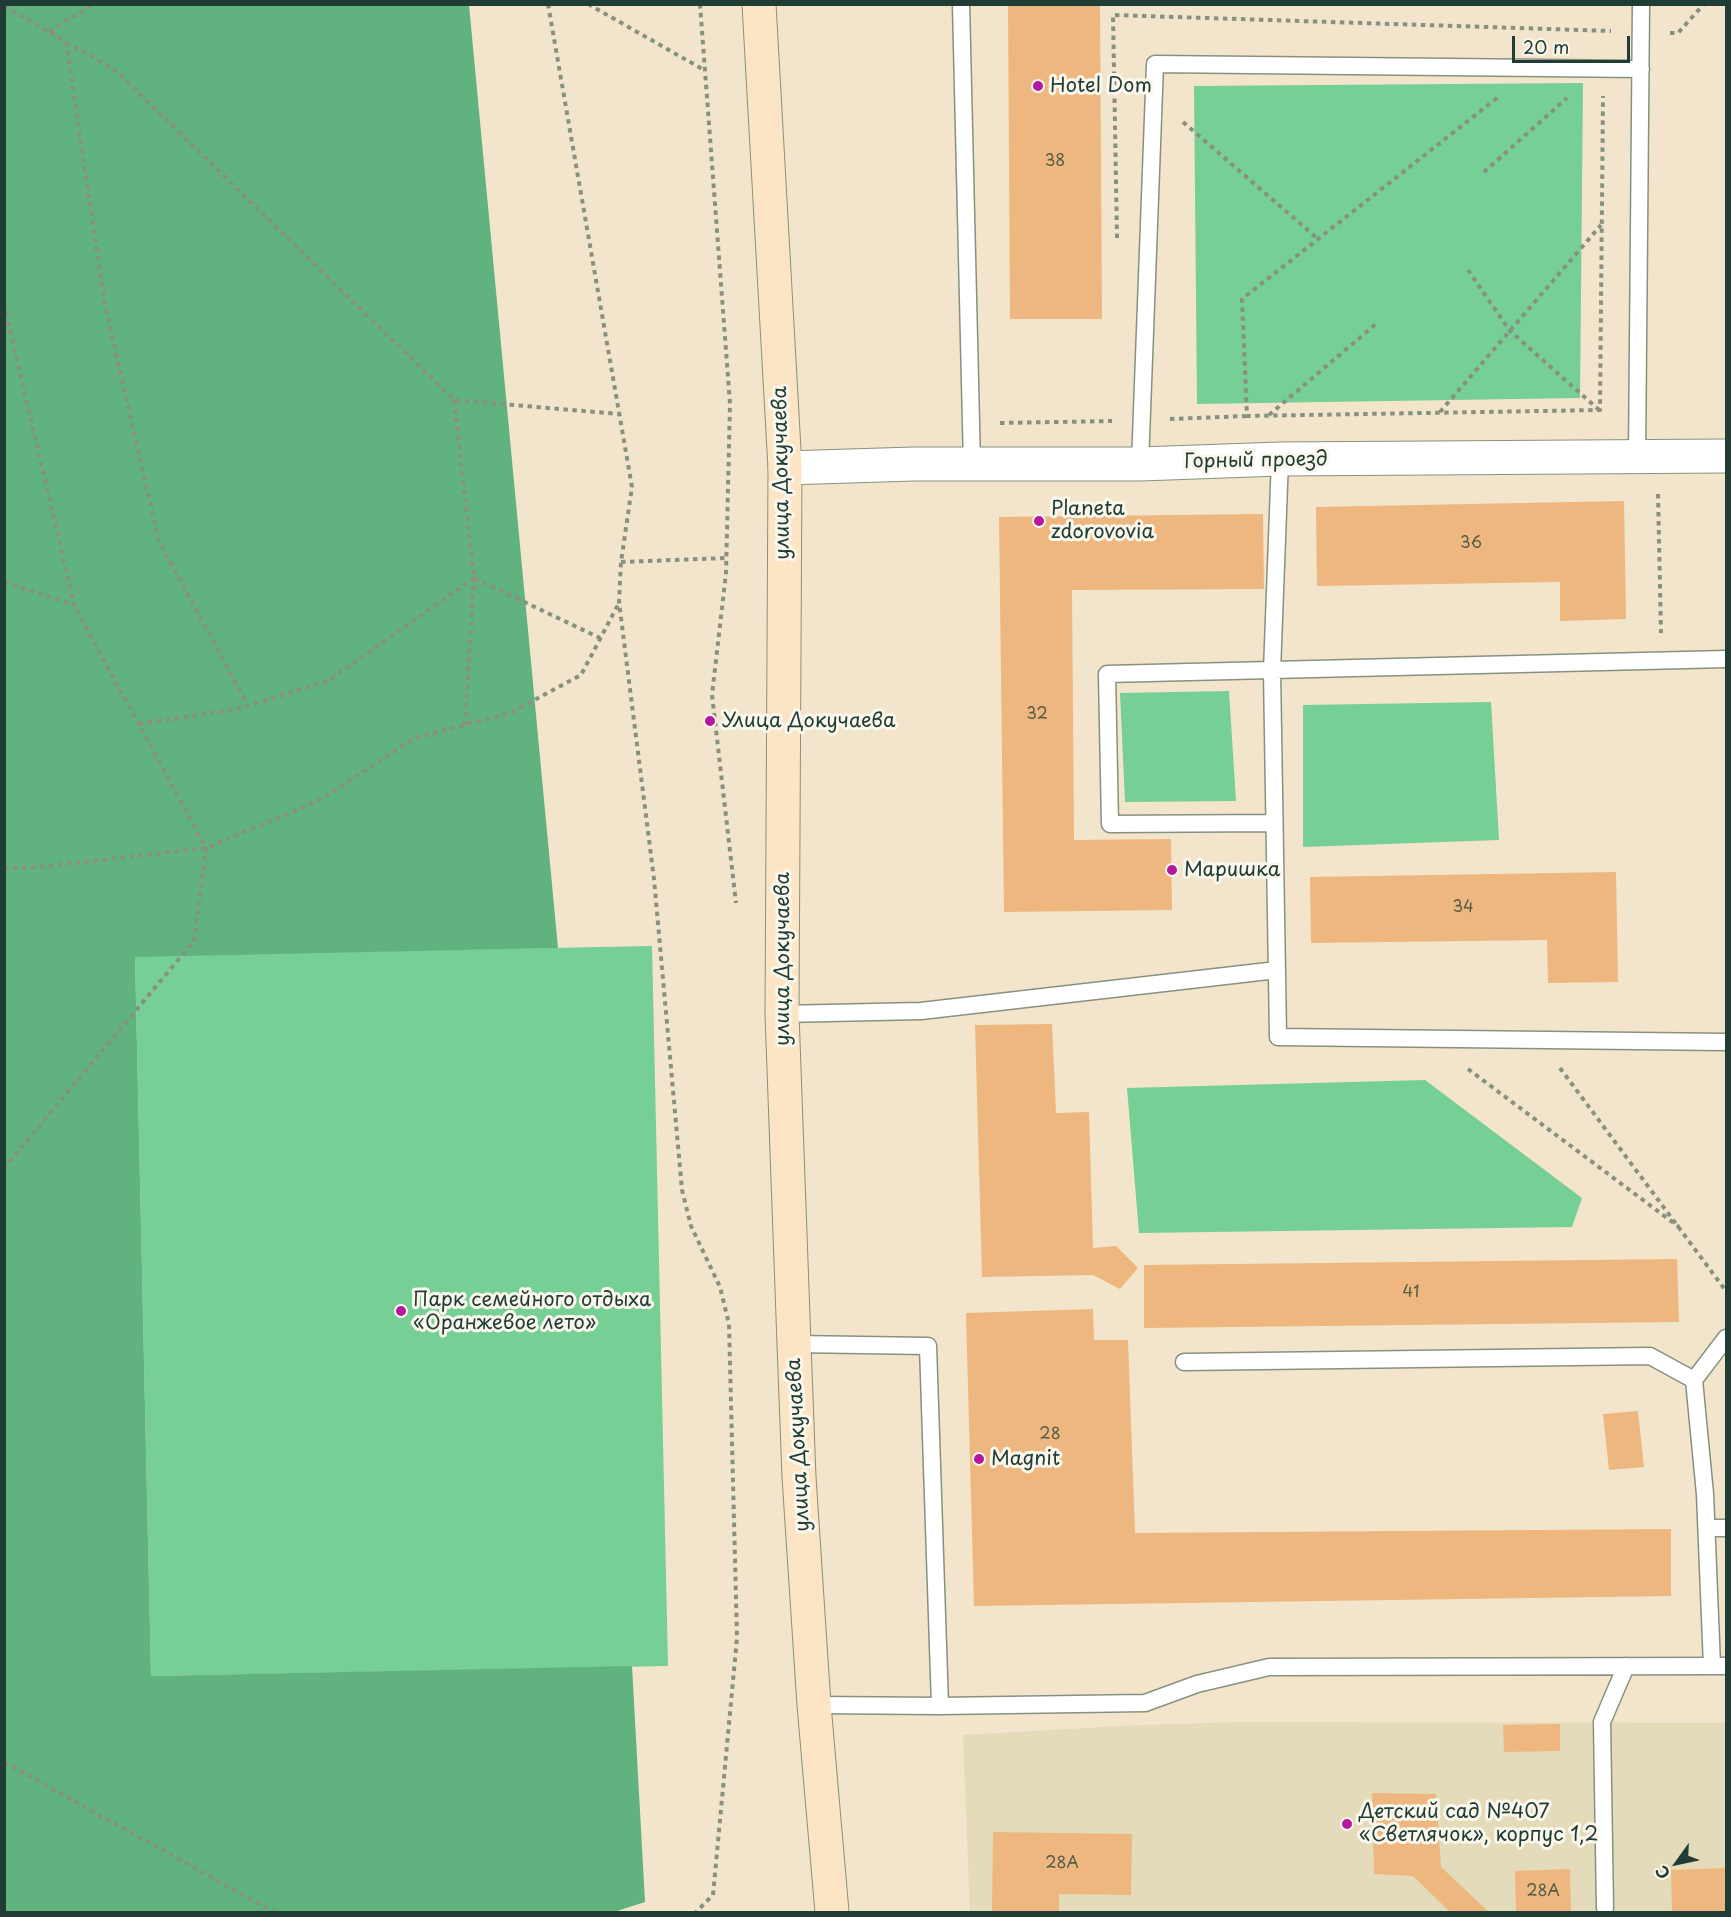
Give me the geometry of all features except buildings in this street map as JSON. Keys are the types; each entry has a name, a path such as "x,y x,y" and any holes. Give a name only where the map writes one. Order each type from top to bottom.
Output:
{"main road":[{"name":"улица Докучаева","path":"759,4 785,468 782,1014 794,1344 814,1705 832,1912"}],"street":[{"name":"Горный проезд","path":"785,468 1140,464 1280,459 1726,456"}],"lane":[{"path":"961,4 972,465"},
{"path":"1641,4 1647,456"},
{"path":"1140,464 1155,64 1641,69"},
{"path":"1280,459 1272,671 1278,1037 1726,1042"},
{"path":"1274,824 1110,824 1107,674 1726,659"},
{"path":"782,1014 921,1011 1277,970"},
{"path":"814,1705 1145,1703 1197,1684 1269,1667 1719,1666 1694,1380 1726,1338"},
{"path":"794,1344 928,1346 940,1706"},
{"path":"1184,1362 1650,1356 1694,1380"},
{"path":"1707,1528 1726,1528"},
{"path":"1605,1908 1602,1722 1626,1666"}],"path":[{"path":"49,32 94,4"},
{"path":"548,4 632,487 621,562 619,602 654,879 682,1190 691,1226 720,1287 729,1324 737,1638 713,1895 696,1912"},
{"path":"588,4 705,70"},
{"path":"700,4 730,404 726,558 712,695 736,903"},
{"path":"1117,242 1113,15 1678,33 1704,4"},
{"path":"4,6 115,70 454,400 474,578 465,725"},
{"path":"66,41 105,305 159,542 248,706"},
{"path":"1247,416 1242,299 1535,68"},
{"path":"1600,410 1603,68"},
{"path":"1484,172 1575,91"},
{"path":"1154,96 1318,239"},
{"path":"1440,413 1602,224"},
{"path":"1468,270 1510,331 1600,410"},
{"path":"4,304 74,605 206,848 194,940 4,1168"},
{"path":"1268,415 1377,323"},
{"path":"454,400 619,414"},
{"path":"971,424 1268,415 1600,410"},
{"path":"1647,456 1661,661"},
{"path":"621,562 726,558"},
{"path":"139,724 237,709 328,681 474,578"},
{"path":"474,578 600,638"},
{"path":"4,582 74,605"},
{"path":"4,868 39,867 206,848 318,801 415,738 510,713 581,675 619,602"},
{"path":"1428,1039 1679,1227"},
{"path":"1539,1040 1726,1291"},
{"path":"4,1762 274,1912"}],"shaded area":[{"name":"Детский сад №407 «Светлячок», корпус 1,2","path":"1241,1722 1726,1723 1726,1912 970,1912 963,1735"}],"green space":[{"path":"5,4 469,5 558,948 135,957 151,1676 632,1666 645,1902 614,1912 5,1912"},
{"path":"1583,83 1580,398 1197,404 1194,86"},
{"path":"1229,691 1236,801 1125,802 1120,693"},
{"path":"1491,702 1499,840 1303,847 1303,705"},
{"name":"Парк семейного отдыха «Оранжевое лето»","path":"652,946 668,1666 151,1676 135,956"},
{"path":"1425,1080 1582,1198 1572,1227 1139,1233 1127,1088"}],"place":[{"name":"Hotel Dom","path":"1038,86"},
{"name":"Planeta zdorovovia","path":"1039,521"},
{"name":"Улица Докучаева","path":"710,721"},
{"name":"Маришка","path":"1172,870"},
{"name":"Парк семейного отдыха «Оранжевое лето»","path":"401,1311"},
{"name":"Magnit","path":"979,1459"},
{"name":"Детский сад №407 «Светлячок», корпус 1,2","path":"1347,1824"}]}
